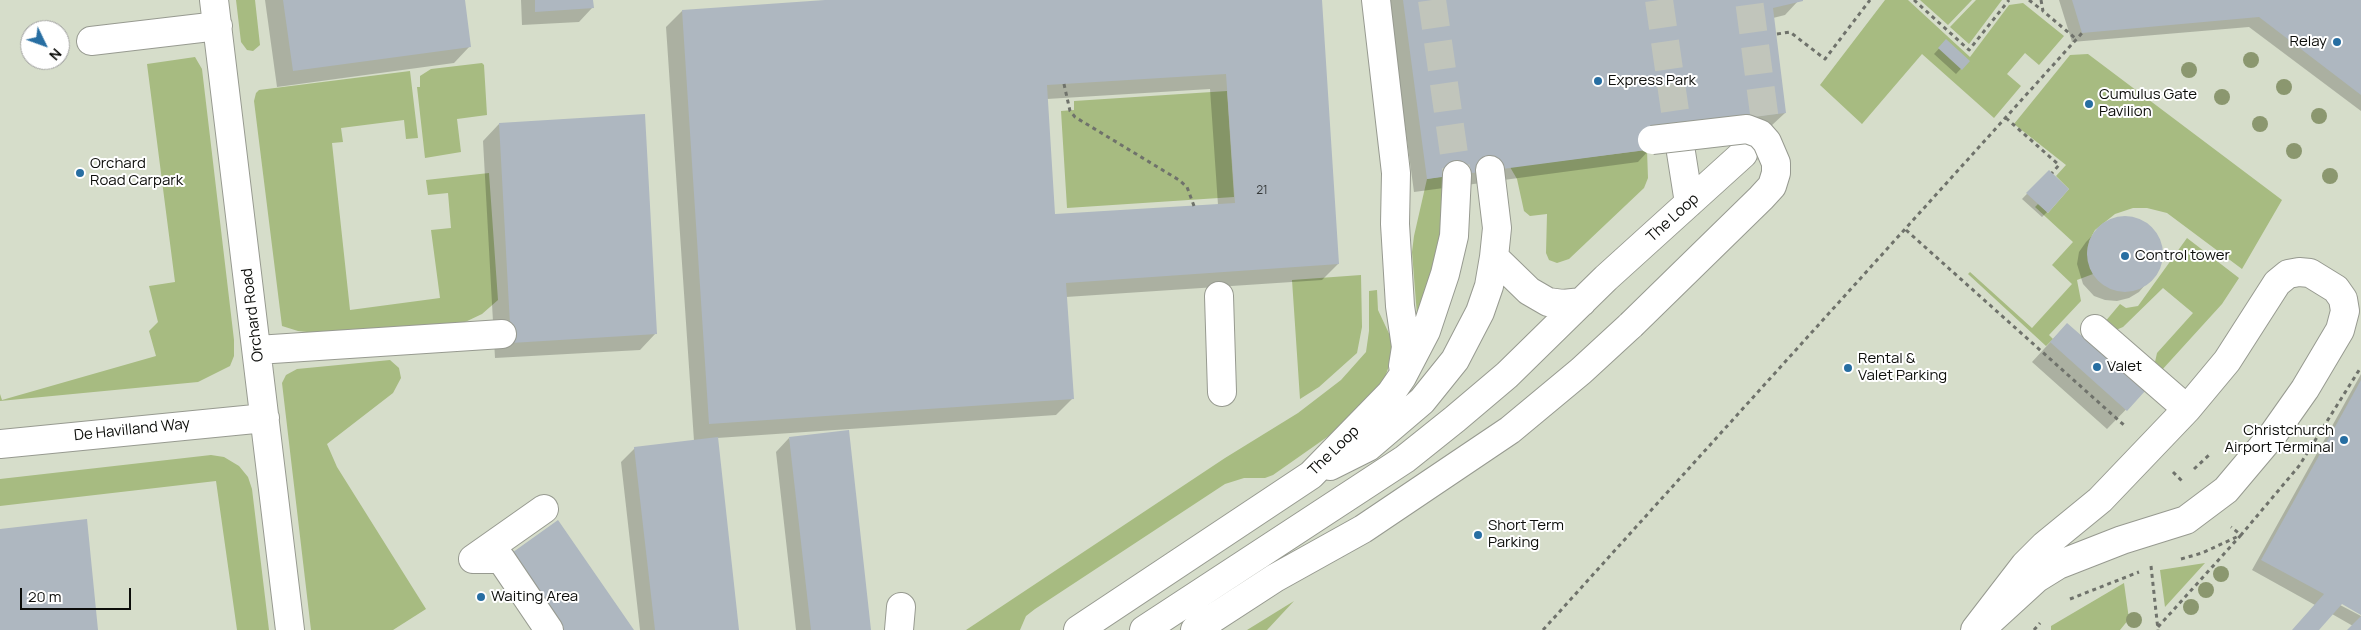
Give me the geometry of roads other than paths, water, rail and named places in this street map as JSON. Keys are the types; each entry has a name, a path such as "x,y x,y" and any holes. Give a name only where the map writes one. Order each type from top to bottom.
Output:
{"street":[{"path":"1376,0 1396,173 1395,224 1399,288 1406,347 1399,379 1391,393"},
{"path":"91,41 216,13"},
{"name":"Orchard Road","path":"216,13 290,630"},
{"path":"1195,630 1275,578 1363,529 1510,430 1568,383 1631,325 1772,186 1776,173 1776,163 1767,142 1760,134 1747,129 1652,140"},
{"path":"1680,146 1689,203"},
{"name":"The Loop","path":"1144,630 1405,459 1507,375 1582,302 1743,154"},
{"path":"1311,475 1368,447 1422,401 1455,360 1480,312 1489,286 1497,228 1490,170"},
{"name":"The Loop","path":"1078,630 1311,475 1391,393 1402,377 1426,331 1445,274 1454,236 1456,175"},
{"path":"1494,257 1529,291 1548,302 1564,304 1582,302"},
{"path":"1975,630 2025,565 2045,544 2086,513 2187,409 2226,361 2278,283 2288,274 2310,273 2336,289 2343,299 2345,311 2340,330 2305,389 2274,433 2226,490 2186,520 2058,565 2037,578 1980,630"},
{"path":"1219,296 1222,392"},
{"path":"2095,329 2187,409"},
{"path":"257,350 502,334"},
{"name":"De Havilland Way","path":"0,444 265,418"},
{"path":"544,509 473,559 502,559 550,630"}],"tunnel":[{"path":"1432,0 1457,175"},
{"path":"1659,0 1680,146"},
{"path":"1746,152 1758,136 1765,121 1749,0"}],"place":[{"name":"Relay","path":"2337,42"},
{"name":"Express Park","path":"1598,81"},
{"name":"Cumulus Gate Pavilion","path":"2089,104"},
{"name":"Orchard Road Carpark","path":"80,173"},
{"name":"Control tower","path":"2125,256"},
{"name":"Valet","path":"2097,367"},
{"name":"Rental & Valet Parking","path":"1848,368"},
{"name":"Christchurch Airport Terminal","path":"2344,440"},
{"name":"Short Term Parking","path":"1478,535"},
{"name":"Waiting Area","path":"481,597"}]}
